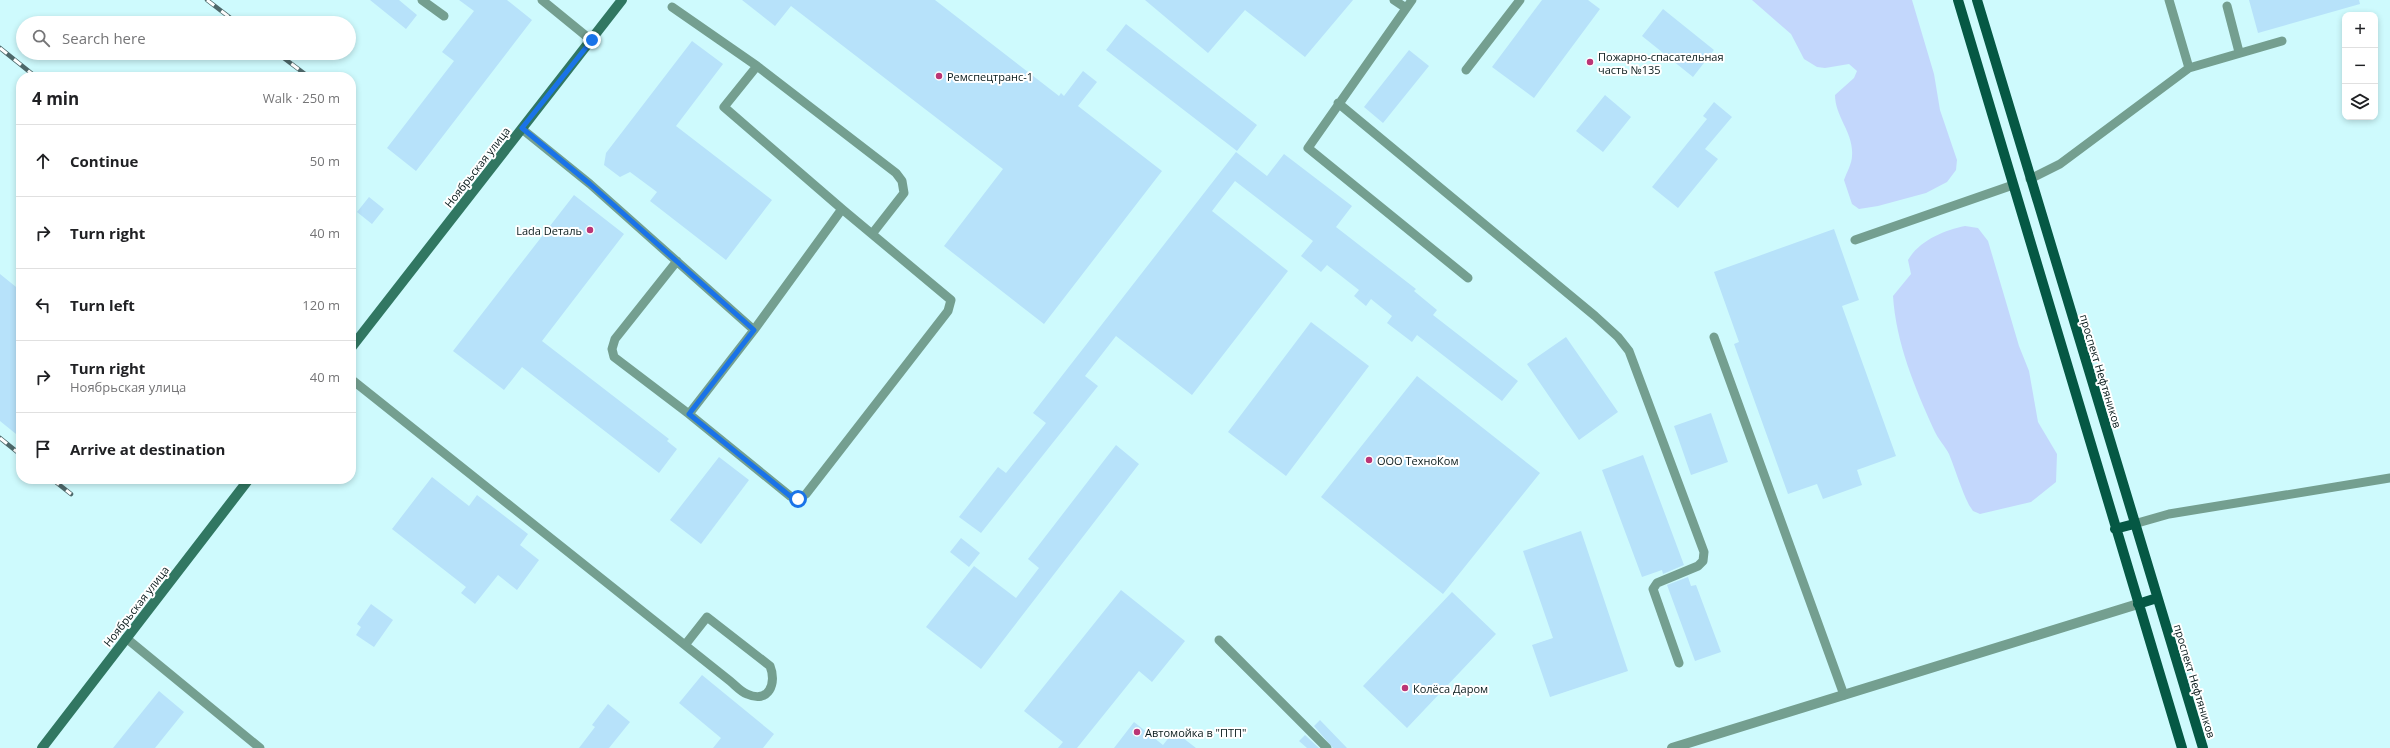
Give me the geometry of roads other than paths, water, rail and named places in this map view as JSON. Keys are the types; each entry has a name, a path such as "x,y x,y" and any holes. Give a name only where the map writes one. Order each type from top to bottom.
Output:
{"main road":[{"name":"Ноябрьская улица","path":"356,342 622,0"},
{"path":"1958,0 2115,529 2182,748"},
{"name":"проспект Нефтяников","path":"1977,0 2134,524 2203,748"},
{"name":"Ноябрьская улица","path":"42,748 245,484"},
{"path":"2115,529 2134,524"},
{"path":"2138,604 2157,598"}],"street":[{"path":"1672,748 2138,604"}],"lane":[{"path":"422,0 444,16"},
{"path":"542,0 592,40"},
{"path":"1394,0 1406,8"},
{"path":"1412,0 1308,148 1468,278"},
{"path":"1466,70 1520,0"},
{"path":"2169,0 2189,68"},
{"path":"2227,6 2239,52"},
{"path":"672,7 757,66 899,177 904,193 872,234"},
{"path":"2030,179 2060,164 2189,68 2239,52 2282,41"},
{"path":"677,261 615,339 612,349 614,357 689,414 790,496 798,499 806,494 948,311 951,300 842,209 724,107 757,66"},
{"path":"1338,104 1596,316 1629,350 1704,552 1703,561 1698,566 1657,583 1653,590 1679,663"},
{"path":"522,128 590,184 754,330"},
{"path":"1855,240 2013,185"},
{"path":"689,414 754,330 842,209"},
{"path":"1714,336 1844,695"},
{"path":"356,383 746,694 761,695 768,692 774,685 774,675 770,666 708,617 685,645"},
{"path":"2134,524 2169,514 2390,478"},
{"path":"126,638 260,748"},
{"path":"1219,640 1327,748"}],"water":[{"path":"1752,0 1912,0 1934,74 1940,110 1957,160 1956,170 1947,182 1926,193 1878,206 1859,209 1852,204 1844,180 1851,162 1852,148 1848,132 1838,111 1835,95 1854,78 1857,71 1849,64 1825,68 1817,67 1804,59 1791,34"},
{"path":"1965,226 1978,228 1988,241 2019,346 2029,371 2038,422 2057,454 2056,482 2031,502 1980,514 1973,511 1969,505 1963,493 1949,454 1936,433 1913,382 1898,331 1893,296 1911,274 1908,260 1919,247 1933,237 1949,230"}],"railway":[{"path":"207,0 228,16"},
{"path":"0,48 30,72"},
{"path":"286,60 302,72"},
{"path":"0,438 16,451"},
{"path":"58,484 71,494"}],"place":[{"name":"Пожарно-спасательная часть №135","path":"1590,62"},
{"name":"Ремспецтранс-1","path":"939,76"},
{"name":"Lada Dеталь","path":"590,230"},
{"name":"ООО ТехноКом","path":"1369,460"},
{"name":"Колёса Даром","path":"1405,688"},
{"name":"Автомойка в \"ПТП\"","path":"1137,732"}]}
